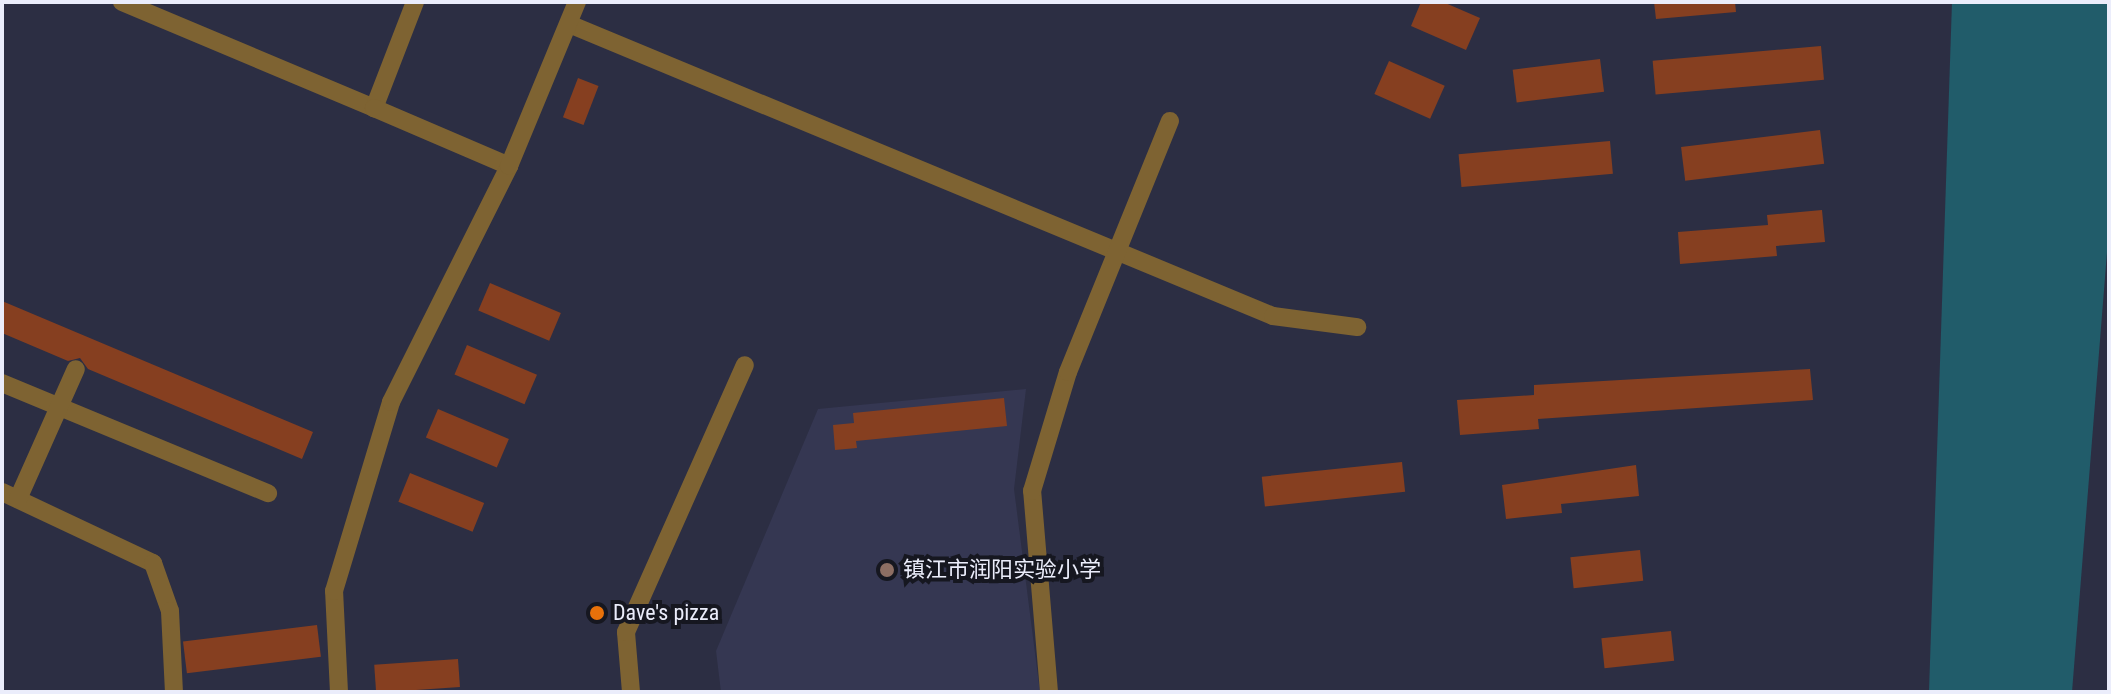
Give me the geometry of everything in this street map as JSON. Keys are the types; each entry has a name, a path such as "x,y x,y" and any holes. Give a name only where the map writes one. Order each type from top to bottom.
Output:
{"street":[{"path":"122,2 509,166"},
{"path":"374,108 415,2"},
{"path":"339,692 334,591 391,402 509,166 577,2"},
{"path":"569,24 1120,247 1273,316 1357,327"},
{"path":"1049,692 1032,491 1068,372 1170,121"},
{"path":"631,692 626,632 745,365"},
{"path":"76,369 59,407 10,495 153,563 170,611 174,692"},
{"path":"2,383 268,493"}],"shaded area":[{"path":"1952,2 2109,2 2109,227 2072,692 1929,692"},
{"name":"镇江市润阳实验小学","path":"1026,389 1014,489 1040,692 721,692 716,651 818,409"}],"building":[{"path":"1421,2 1443,2 1480,18 1466,50 1411,26"},
{"path":"1654,2 1735,2 1736,12 1656,19"},
{"path":"1821,46 1824,80 1656,95 1653,61"},
{"path":"1600,59 1604,92 1517,102 1513,70"},
{"path":"1389,61 1445,86 1430,119 1374,94"},
{"path":"578,78 599,86 583,125 563,117"},
{"path":"1820,130 1824,164 1685,181 1681,147"},
{"path":"1610,141 1613,174 1461,187 1459,154"},
{"path":"1822,210 1825,242 1776,246 1777,256 1680,264 1678,232 1768,225 1767,215"},
{"path":"490,283 561,313 549,341 478,311"},
{"path":"2,301 313,432 302,459 88,369 80,358 68,361 2,333"},
{"path":"467,345 537,375 524,404 454,374"},
{"path":"1810,369 1813,400 1538,419 1539,429 1460,435 1457,400 1534,395 1534,385"},
{"path":"1004,398 1007,426 856,441 857,448 835,450 833,425 854,423 853,413"},
{"path":"438,409 509,439 497,468 426,438"},
{"path":"1402,462 1405,492 1265,507 1262,477"},
{"path":"1636,465 1639,496 1561,504 1562,513 1506,519 1502,485"},
{"path":"410,473 484,503 473,532 398,502"},
{"path":"1640,550 1643,581 1574,588 1570,557"},
{"path":"317,625 321,657 187,673 183,641"},
{"path":"1671,631 1674,661 1605,668 1601,638"},
{"path":"458,659 460,687 376,692 374,665"}],"place":[{"name":"镇江市润阳实验小学","path":"887,570"},
{"name":"Dave's pizza","path":"597,613"}]}
